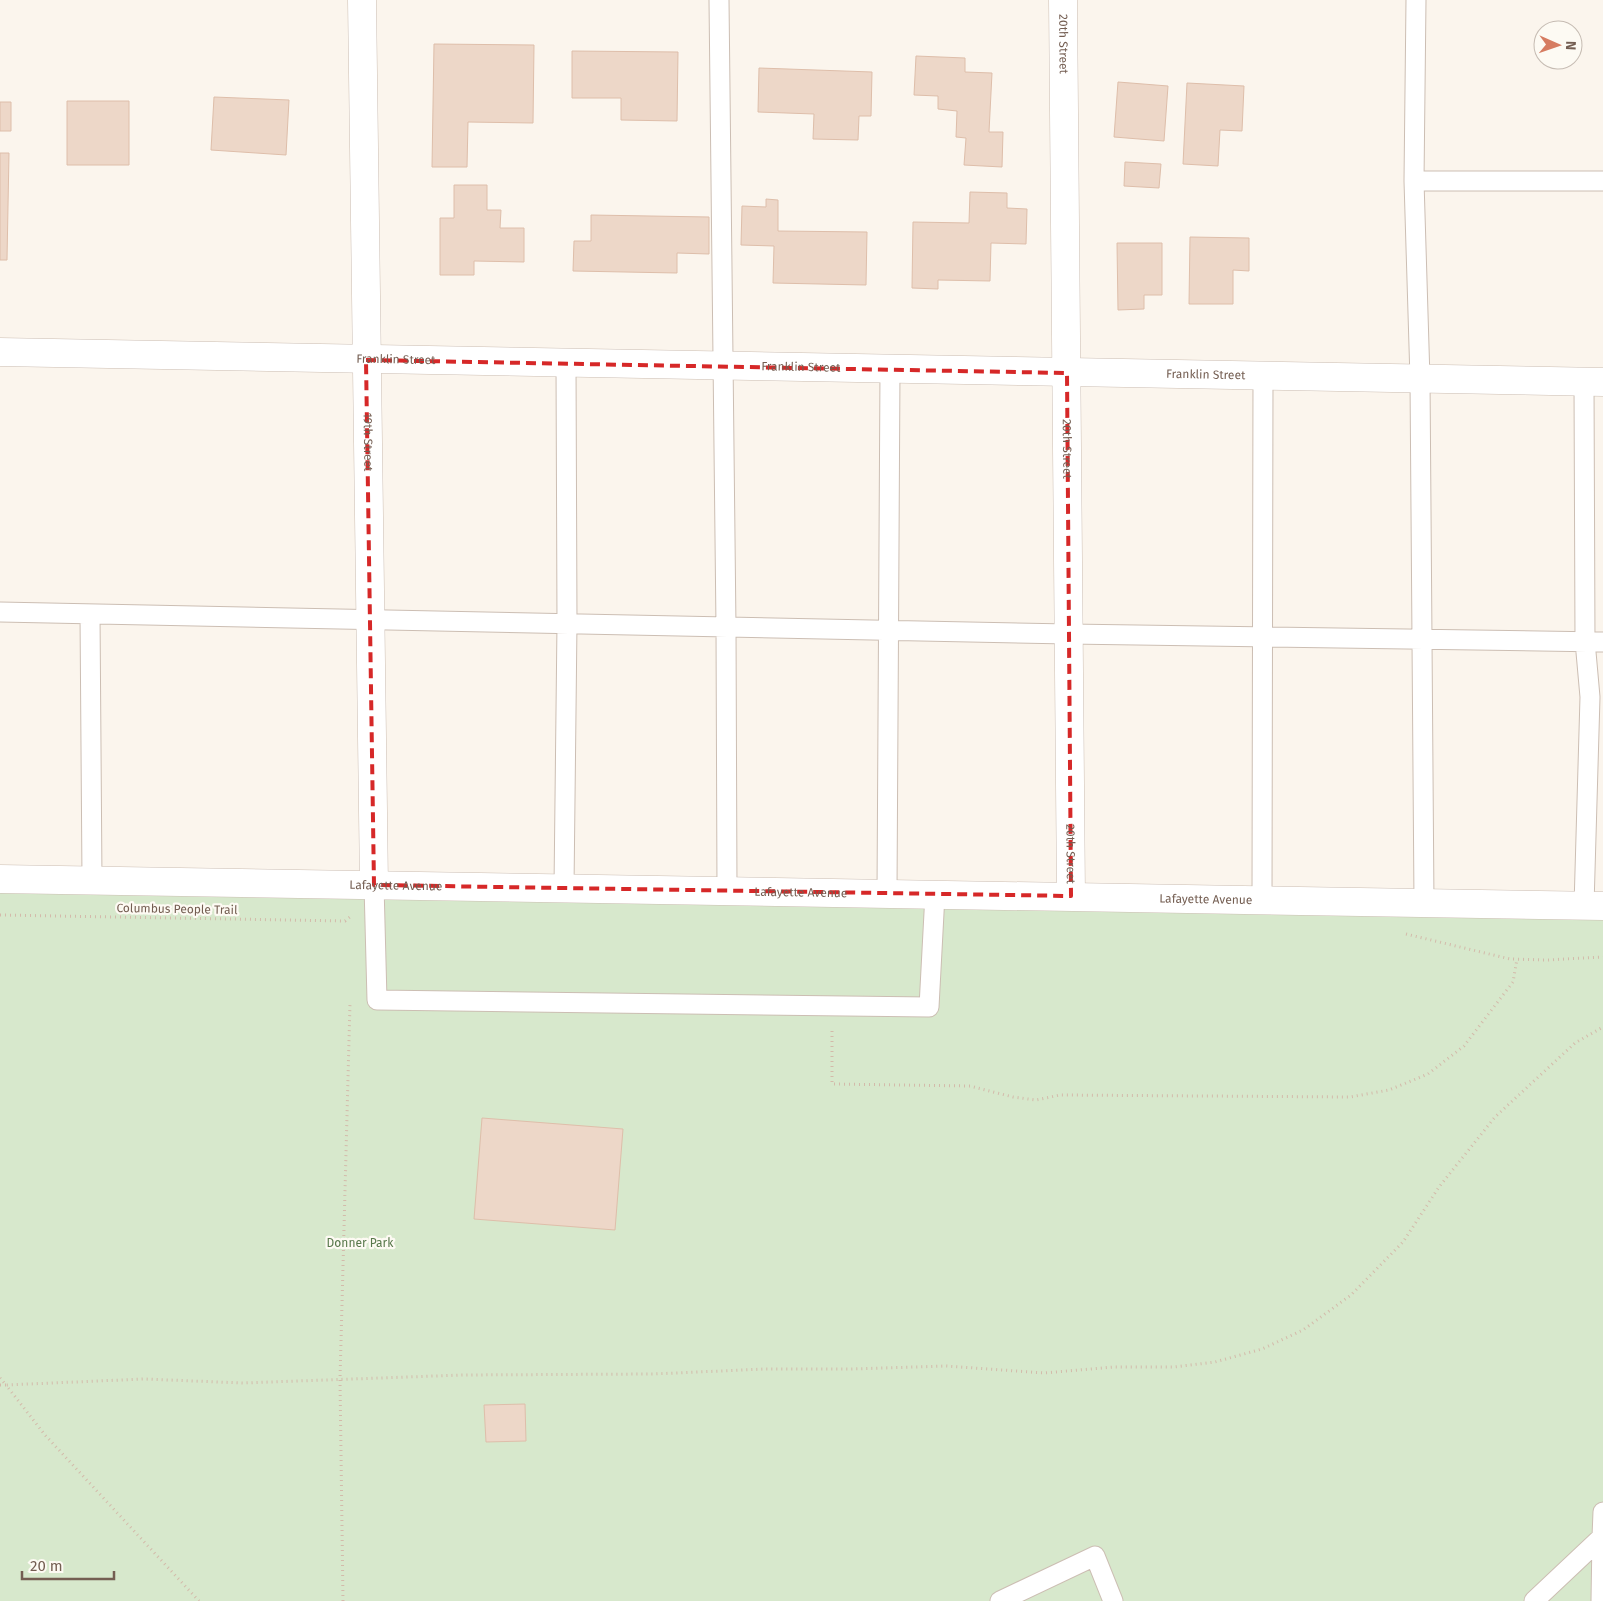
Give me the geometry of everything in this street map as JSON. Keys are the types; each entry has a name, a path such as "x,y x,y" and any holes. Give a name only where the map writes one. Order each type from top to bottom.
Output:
{"street":[{"name":"19th Street","path":"362,0 374,885"},
{"name":"20th Street","path":"1063,0 1071,896"},
{"name":"Franklin Street","path":"0,352 1594,382"},
{"name":"Lafayette Avenue","path":"0,879 1594,906"}],"lane":[{"path":"719,0 727,891"},
{"path":"1416,0 1414,181 1420,379 1424,903"},
{"path":"1414,181 1603,180"},
{"path":"564,888 567,624 566,364"},
{"path":"887,893 890,370"},
{"path":"1262,900 1261,637 1263,376"},
{"path":"1594,382 1594,642 1590,697 1594,906"},
{"path":"0,612 1069,634 1594,642"},
{"path":"90,614 92,880"},
{"path":"374,885 377,1000 929,1006 935,894"},
{"path":"1601,1601 1603,1512"},
{"path":"1534,1601 1602,1538"},
{"path":"1000,1601 1094,1556 1113,1601"}],"path":[{"name":"Columbus People Trail","path":"0,915 345,921 353,916 352,926"},
{"path":"832,1005 832,1084 970,1086 1013,1097 1036,1100 1060,1095 1350,1097 1389,1090 1428,1074 1464,1046 1513,982 1517,959"},
{"path":"342,1601 340,1379 350,995"},
{"path":"0,1385 144,1380 243,1382 946,1366 1044,1373 1114,1367 1174,1367 1215,1362 1262,1348 1303,1330 1351,1295 1403,1242 1439,1186 1495,1117 1575,1044 1603,1026"},
{"path":"0,1378 45,1435 199,1601"}],"highlighted area":[{"path":"366,360 1067,373 1071,896 374,885"}],"green space":[{"name":"Donner Park","path":"0,879 1603,907 1603,1601 0,1601"}],"building":[{"path":"434,44 534,45 533,123 468,122 467,167 432,167"},
{"path":"572,51 678,52 677,121 621,120 621,98 572,98"},
{"path":"916,56 965,58 965,72 992,73 989,132 1003,132 1002,167 964,165 966,138 956,137 957,111 938,109 938,96 914,95"},
{"path":"759,68 872,72 871,116 859,116 858,140 813,139 814,114 758,112"},
{"path":"1118,82 1168,86 1164,141 1114,137"},
{"path":"1187,83 1244,86 1242,131 1220,130 1218,166 1183,164"},
{"path":"214,97 289,100 286,155 211,150"},
{"path":"67,101 129,101 129,165 67,165"},
{"path":"0,102 11,102 11,131 0,131"},
{"path":"0,153 9,153 7,260 0,260"},
{"path":"1125,162 1161,164 1159,188 1124,186"},
{"path":"454,185 487,185 487,210 501,210 500,228 524,228 524,262 474,261 474,275 440,275 440,218 454,218"},
{"path":"970,192 1007,193 1007,208 1027,209 1026,244 991,243 990,281 938,280 938,289 912,288 913,222 969,223"},
{"path":"766,199 778,200 778,231 867,232 866,285 773,283 774,246 741,245 742,206 766,207"},
{"path":"591,215 709,217 709,254 677,253 677,273 573,271 574,241 591,241"},
{"path":"1190,237 1249,238 1249,271 1233,270 1233,304 1189,304"},
{"path":"1117,243 1162,243 1162,295 1144,295 1144,309 1118,310"},
{"path":"482,1118 623,1129 615,1230 474,1219"},
{"path":"525,1404 526,1441 486,1442 484,1405"}]}
